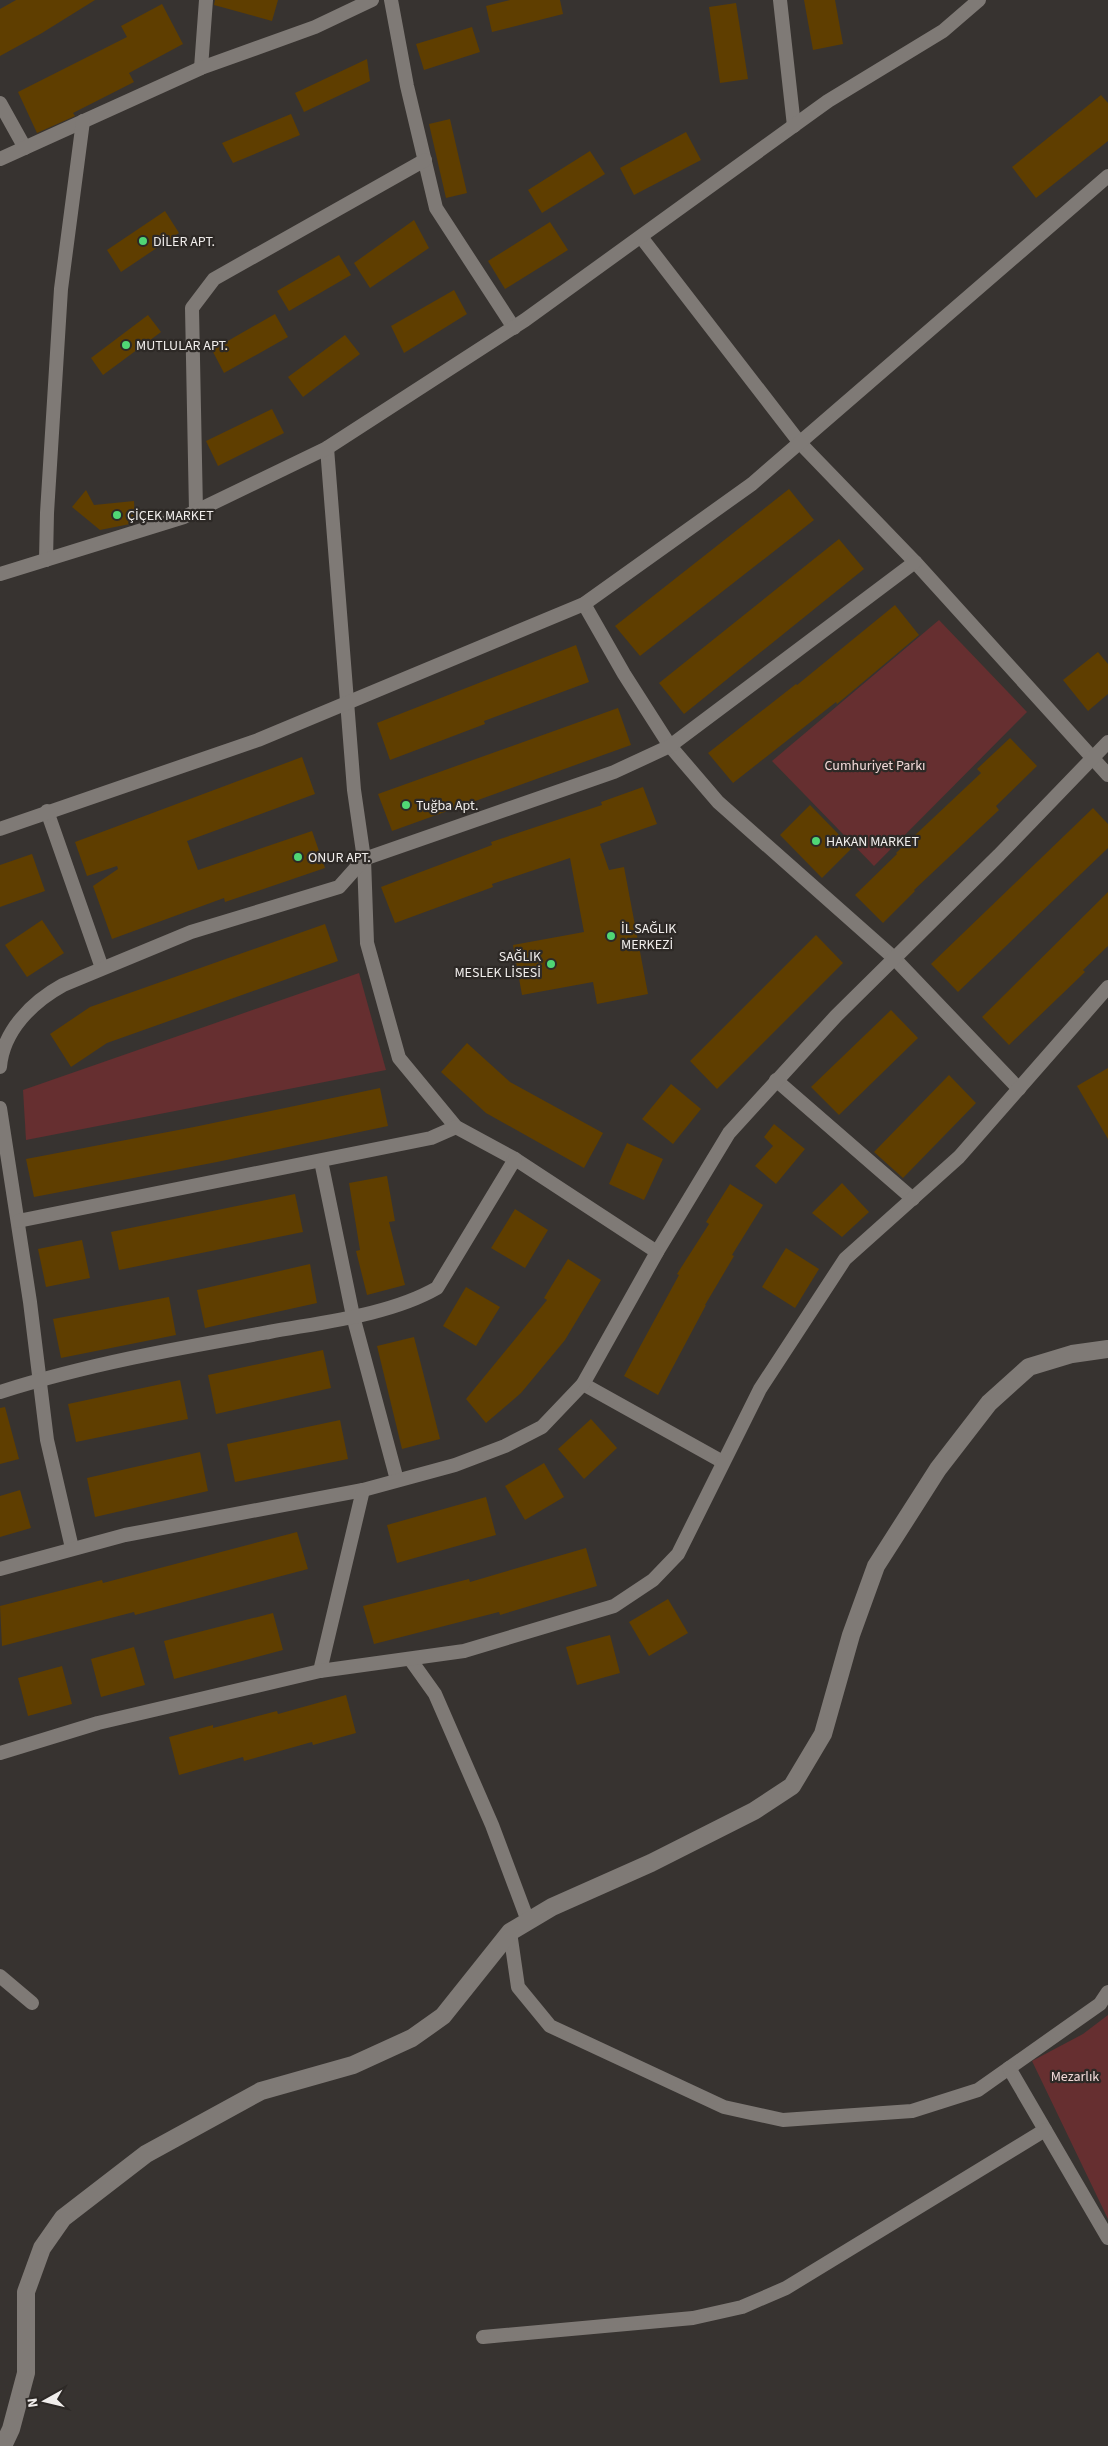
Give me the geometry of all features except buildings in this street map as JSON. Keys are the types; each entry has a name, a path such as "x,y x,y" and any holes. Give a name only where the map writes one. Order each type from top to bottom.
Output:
{"street":[{"path":"200,68 206,0"},
{"path":"0,160 200,68 315,27 372,0"},
{"path":"391,0 407,86 436,208 514,328"},
{"path":"780,0 794,126"},
{"path":"0,574 184,517 327,448 514,328 828,101 943,31 978,0"},
{"path":"0,103 24,148"},
{"path":"46,560 47,513 61,289 83,121"},
{"path":"196,511 192,308 214,279 425,160"},
{"path":"0,828 258,740 347,701 584,604 752,484 1108,176"},
{"path":"641,237 800,443 915,562 1108,775"},
{"path":"327,448 354,790 364,859 367,943 400,1058 456,1127 515,1159 657,1252"},
{"path":"0,1066 2,1050 18,1022 43,996 102,968 192,932 339,887 364,859 614,772 670,746 915,562"},
{"path":"584,604 624,674 670,746 718,802 894,958 1019,1089"},
{"path":"0,1569 125,1535 363,1490 455,1465 505,1446 542,1427 583,1384 657,1252 729,1133 776,1080 894,958 999,855 1108,742"},
{"path":"47,812 102,968"},
{"path":"0,1753 98,1723 320,1671 464,1651 614,1606 653,1580 678,1554 760,1389 845,1259 959,1157 1108,987"},
{"path":"776,1080 913,1199"},
{"path":"0,1114 18,1221 47,1440 72,1548"},
{"path":"18,1221 431,1138 456,1127"},
{"path":"0,1392 38,1380 130,1358 353,1316 420,1298 437,1288 515,1159"},
{"path":"321,1161 353,1316 397,1480"},
{"path":"3,2446 11,2429 26,2373 26,2292 42,2248 63,2218 146,2154 260,2091 353,2064 412,2038 442,2016 510,1932 552,1907 651,1863 754,1811 792,1786 823,1734 851,1635 876,1566 938,1469 989,1403 1029,1367 1072,1354 1108,1349"},
{"path":"583,1384 723,1462"},
{"path":"320,1671 363,1490"},
{"path":"410,1659 435,1694 492,1825 528,1921"},
{"path":"510,1932 518,1987 550,2026 724,2106 783,2120 912,2111 978,2090 1100,2004 1108,1992"},
{"path":"0,1976 32,2003"},
{"path":"1009,2068 1108,2238"},
{"path":"483,2338 693,2318 742,2307 786,2288 1045,2130"}],"green space":[{"name":"Cumhuriyet Parkı","path":"939,620 1027,712 874,866 772,761"},
{"path":"359,973 386,1070 26,1140 23,1090"},
{"name":"Mezarlık","path":"1108,2015 1108,2219 1032,2061 1083,2034"}],"place":[{"name":"DİLER APT.","path":"143,241"},
{"name":"MUTLULAR APT.","path":"126,345"},
{"name":"ÇİÇEK MARKET","path":"117,515"},
{"name":"Tuğba Apt.","path":"406,805"},
{"name":"HAKAN MARKET","path":"816,841"},
{"name":"ONUR APT.","path":"298,857"},
{"name":"İL SAĞLIK MERKEZİ","path":"611,936"},
{"name":"SAĞLIK MESLEK LİSESİ","path":"551,964"}]}
